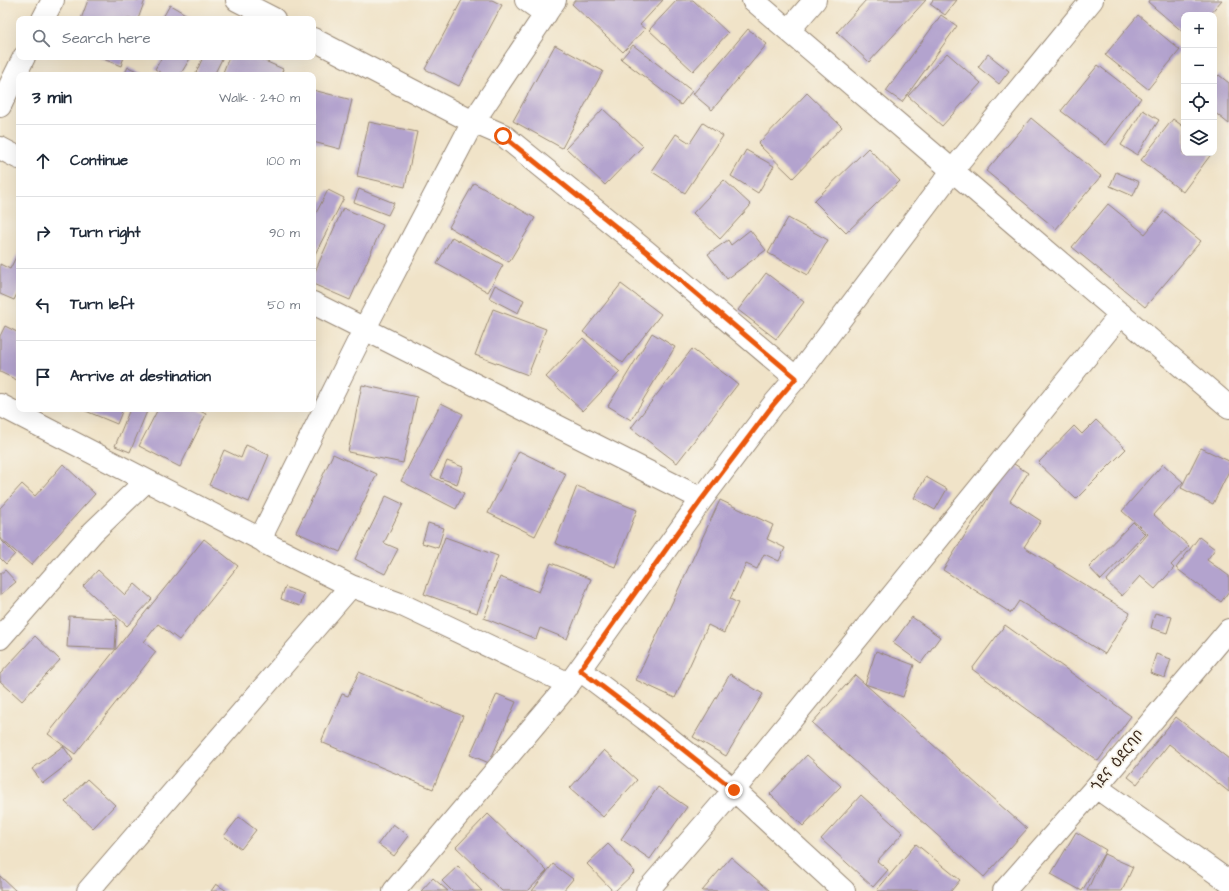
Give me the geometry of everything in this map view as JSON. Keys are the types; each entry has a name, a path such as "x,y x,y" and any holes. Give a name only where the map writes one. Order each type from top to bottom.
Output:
{"street":[{"path":"45,16 53,0"},
{"path":"237,0 268,16"},
{"path":"262,540 265,529 365,328 473,122 550,7 526,0"},
{"path":"753,0 1229,407"},
{"path":"789,30 815,0"},
{"path":"394,891 575,677 702,499 773,405 796,378 953,170 1092,0"},
{"path":"316,41 503,136 647,252 796,378"},
{"path":"17,72 23,60"},
{"path":"0,106 16,73"},
{"path":"0,148 16,156"},
{"path":"316,304 702,499"},
{"path":"647,891 734,790 1121,314"},
{"path":"0,405 351,586 400,604 575,677 645,719 734,790 844,891"},
{"path":"0,638 93,532 146,481"},
{"path":"88,891 351,586"},
{"name":"ጎደና ዕደርባቦ","path":"1004,891 1096,787 1229,630"},
{"path":"1096,787 1229,882"}],"building":[{"path":"88,0 145,0 139,16 82,16"},
{"path":"462,0 492,0 502,5 459,86 425,69"},
{"path":"575,0 663,0 640,25 645,29 623,52 572,4"},
{"path":"677,0 693,0 728,33 693,71 649,30"},
{"path":"866,0 926,0 869,62 837,32"},
{"path":"933,0 957,0 945,15 930,4"},
{"path":"1149,0 1222,0 1212,12 1181,12 1181,30 1148,2"},
{"path":"170,5 189,16 164,16"},
{"path":"941,15 957,26 902,102 886,91"},
{"path":"1138,15 1180,50 1148,89 1105,55"},
{"path":"748,29 767,44 712,110 693,94"},
{"path":"555,45 603,71 562,148 513,121"},
{"path":"633,45 692,91 681,105 621,59"},
{"path":"947,53 981,83 942,126 908,96"},
{"path":"988,54 1009,71 999,84 978,67"},
{"path":"106,60 123,60 121,66"},
{"path":"160,60 189,60 182,72 160,72 155,69"},
{"path":"202,60 222,60 216,72 196,72"},
{"path":"228,60 263,60 283,69 282,72 223,72"},
{"path":"1098,65 1141,98 1106,145 1061,111"},
{"path":"128,67 139,72 126,72"},
{"path":"1219,75 1229,83 1229,124 1217,114 1217,77"},
{"path":"316,91 352,100 340,149 316,143"},
{"path":"807,93 842,127 793,178 758,144"},
{"path":"603,109 643,146 605,185 566,148"},
{"path":"1143,110 1159,120 1137,155 1121,145"},
{"path":"1031,118 1101,176 1056,229 986,171"},
{"path":"1173,119 1181,125 1181,156 1210,156 1183,192 1141,160"},
{"path":"369,122 417,132 405,187 357,176"},
{"path":"703,123 723,136 685,193 651,171 676,134 690,143"},
{"path":"868,148 900,181 846,233 814,201"},
{"path":"746,150 774,166 758,193 731,176"},
{"path":"1116,172 1139,182 1133,196 1110,186"},
{"path":"724,180 751,205 720,239 693,213"},
{"path":"474,183 535,218 509,262 449,227"},
{"path":"359,189 394,203 388,215 354,202"},
{"path":"328,190 344,198 316,252 316,213"},
{"path":"1108,204 1145,234 1164,211 1201,241 1145,307 1072,247"},
{"path":"343,208 383,225 350,300 316,285 316,269"},
{"path":"788,218 828,240 808,275 768,253"},
{"path":"750,230 766,250 727,279 708,254 728,240 731,245"},
{"path":"452,237 503,265 488,292 437,264"},
{"path":"16,257 16,296 14,300 0,294 0,264 10,269"},
{"path":"766,273 804,302 776,339 738,310"},
{"path":"621,284 661,314 623,363 583,332"},
{"path":"495,285 524,300 518,313 489,298"},
{"path":"493,309 546,329 528,375 475,355"},
{"path":"5,326 16,332 16,380 0,372 0,336"},
{"path":"652,333 675,347 631,420 608,406"},
{"path":"583,338 620,372 583,411 546,377"},
{"path":"692,349 738,384 677,463 631,428"},
{"path":"362,385 417,397 403,463 348,452"},
{"path":"441,403 463,414 431,476 464,493 456,509 401,481"},
{"path":"88,412 122,412 117,424"},
{"path":"129,412 147,412 130,452 115,446"},
{"path":"156,412 202,412 206,414 180,467 139,446"},
{"path":"1096,420 1126,449 1076,499 1038,463 1074,426 1082,434"},
{"path":"246,445 269,455 249,502 209,485 224,450 241,458"},
{"path":"1201,448 1229,461 1229,471 1213,504 1181,488"},
{"path":"519,451 566,474 535,536 488,513"},
{"path":"333,454 377,474 340,552 296,532"},
{"path":"447,461 463,467 457,484 440,478"},
{"path":"1011,462 1028,473 1010,501 1041,521 1024,547 1130,613 1105,654 1019,601 1011,613 943,570"},
{"path":"63,464 95,494 31,565 0,538 0,508 22,484 35,496"},
{"path":"1163,464 1183,482 1154,515 1189,546 1171,565 1174,568 1155,589 1140,576 1122,596 1106,581 1148,534 1122,511"},
{"path":"926,477 947,489 935,510 914,498"},
{"path":"577,486 637,510 615,567 555,543"},
{"path":"386,496 403,504 384,543 398,549 385,574 355,559"},
{"path":"720,500 773,525 767,539 785,548 779,561 764,554 757,569 746,564 730,599 738,603 724,633 708,625 675,698 636,680"},
{"path":"1133,522 1145,534 1101,580 1089,567"},
{"path":"428,523 444,528 438,548 422,543"},
{"path":"445,537 498,556 477,613 424,594"},
{"path":"1199,537 1215,549 1207,560 1229,576 1229,591 1221,602 1176,568"},
{"path":"0,539 15,554 6,564 0,558"},
{"path":"204,539 238,566 179,640 158,624 144,642 156,652 75,754 48,734"},
{"path":"551,563 591,579 567,639 540,628 536,639 484,618 500,577 539,592"},
{"path":"5,570 16,582 0,595 0,574"},
{"path":"98,570 125,595 135,584 152,599 127,626 83,586"},
{"path":"285,587 304,594 300,606 281,599"},
{"path":"1155,613 1172,617 1167,633 1151,628"},
{"path":"69,616 117,619 115,649 67,647"},
{"path":"912,617 940,637 921,663 893,643"},
{"path":"1005,625 1131,716 1098,761 972,669"},
{"path":"35,636 60,660 22,701 0,681 0,674"},
{"path":"876,651 914,665 903,697 865,684"},
{"path":"1156,654 1171,659 1165,678 1150,673"},
{"path":"359,672 463,716 433,789 321,742 342,694 348,696"},
{"path":"730,674 763,694 726,756 693,737"},
{"path":"855,675 1027,829 984,877 812,723"},
{"path":"497,694 516,702 489,763 470,755"},
{"path":"1176,717 1229,759 1229,792 1169,744 1137,784 1128,777"},
{"path":"63,746 73,760 43,783 32,769"},
{"path":"604,750 637,780 603,817 570,788"},
{"path":"807,755 841,786 803,826 770,794"},
{"path":"87,779 115,805 93,828 65,802"},
{"path":"658,787 687,807 650,859 621,839"},
{"path":"861,795 903,833 877,861 888,870 873,887 821,839"},
{"path":"488,814 547,871 528,891 502,891 456,847"},
{"path":"239,817 256,830 241,849 224,836"},
{"path":"393,824 409,836 394,856 378,844"},
{"path":"1076,832 1106,850 1082,891 1051,874"},
{"path":"608,844 635,872 615,891 613,891 587,864"},
{"path":"916,844 960,880 951,891 877,890"},
{"path":"1104,854 1133,867 1122,891 1087,891"},
{"path":"731,857 770,891 702,891"},
{"path":"553,864 573,879 563,891 532,891"},
{"path":"458,866 482,891 452,891 442,881"},
{"path":"0,876 16,891 0,891"},
{"path":"433,878 448,891 421,891"},
{"path":"216,884 227,891 211,891"}],"route":[{"path":"503,136 647,252 796,378 773,405 702,499 580,670 645,719 734,790"}]}
